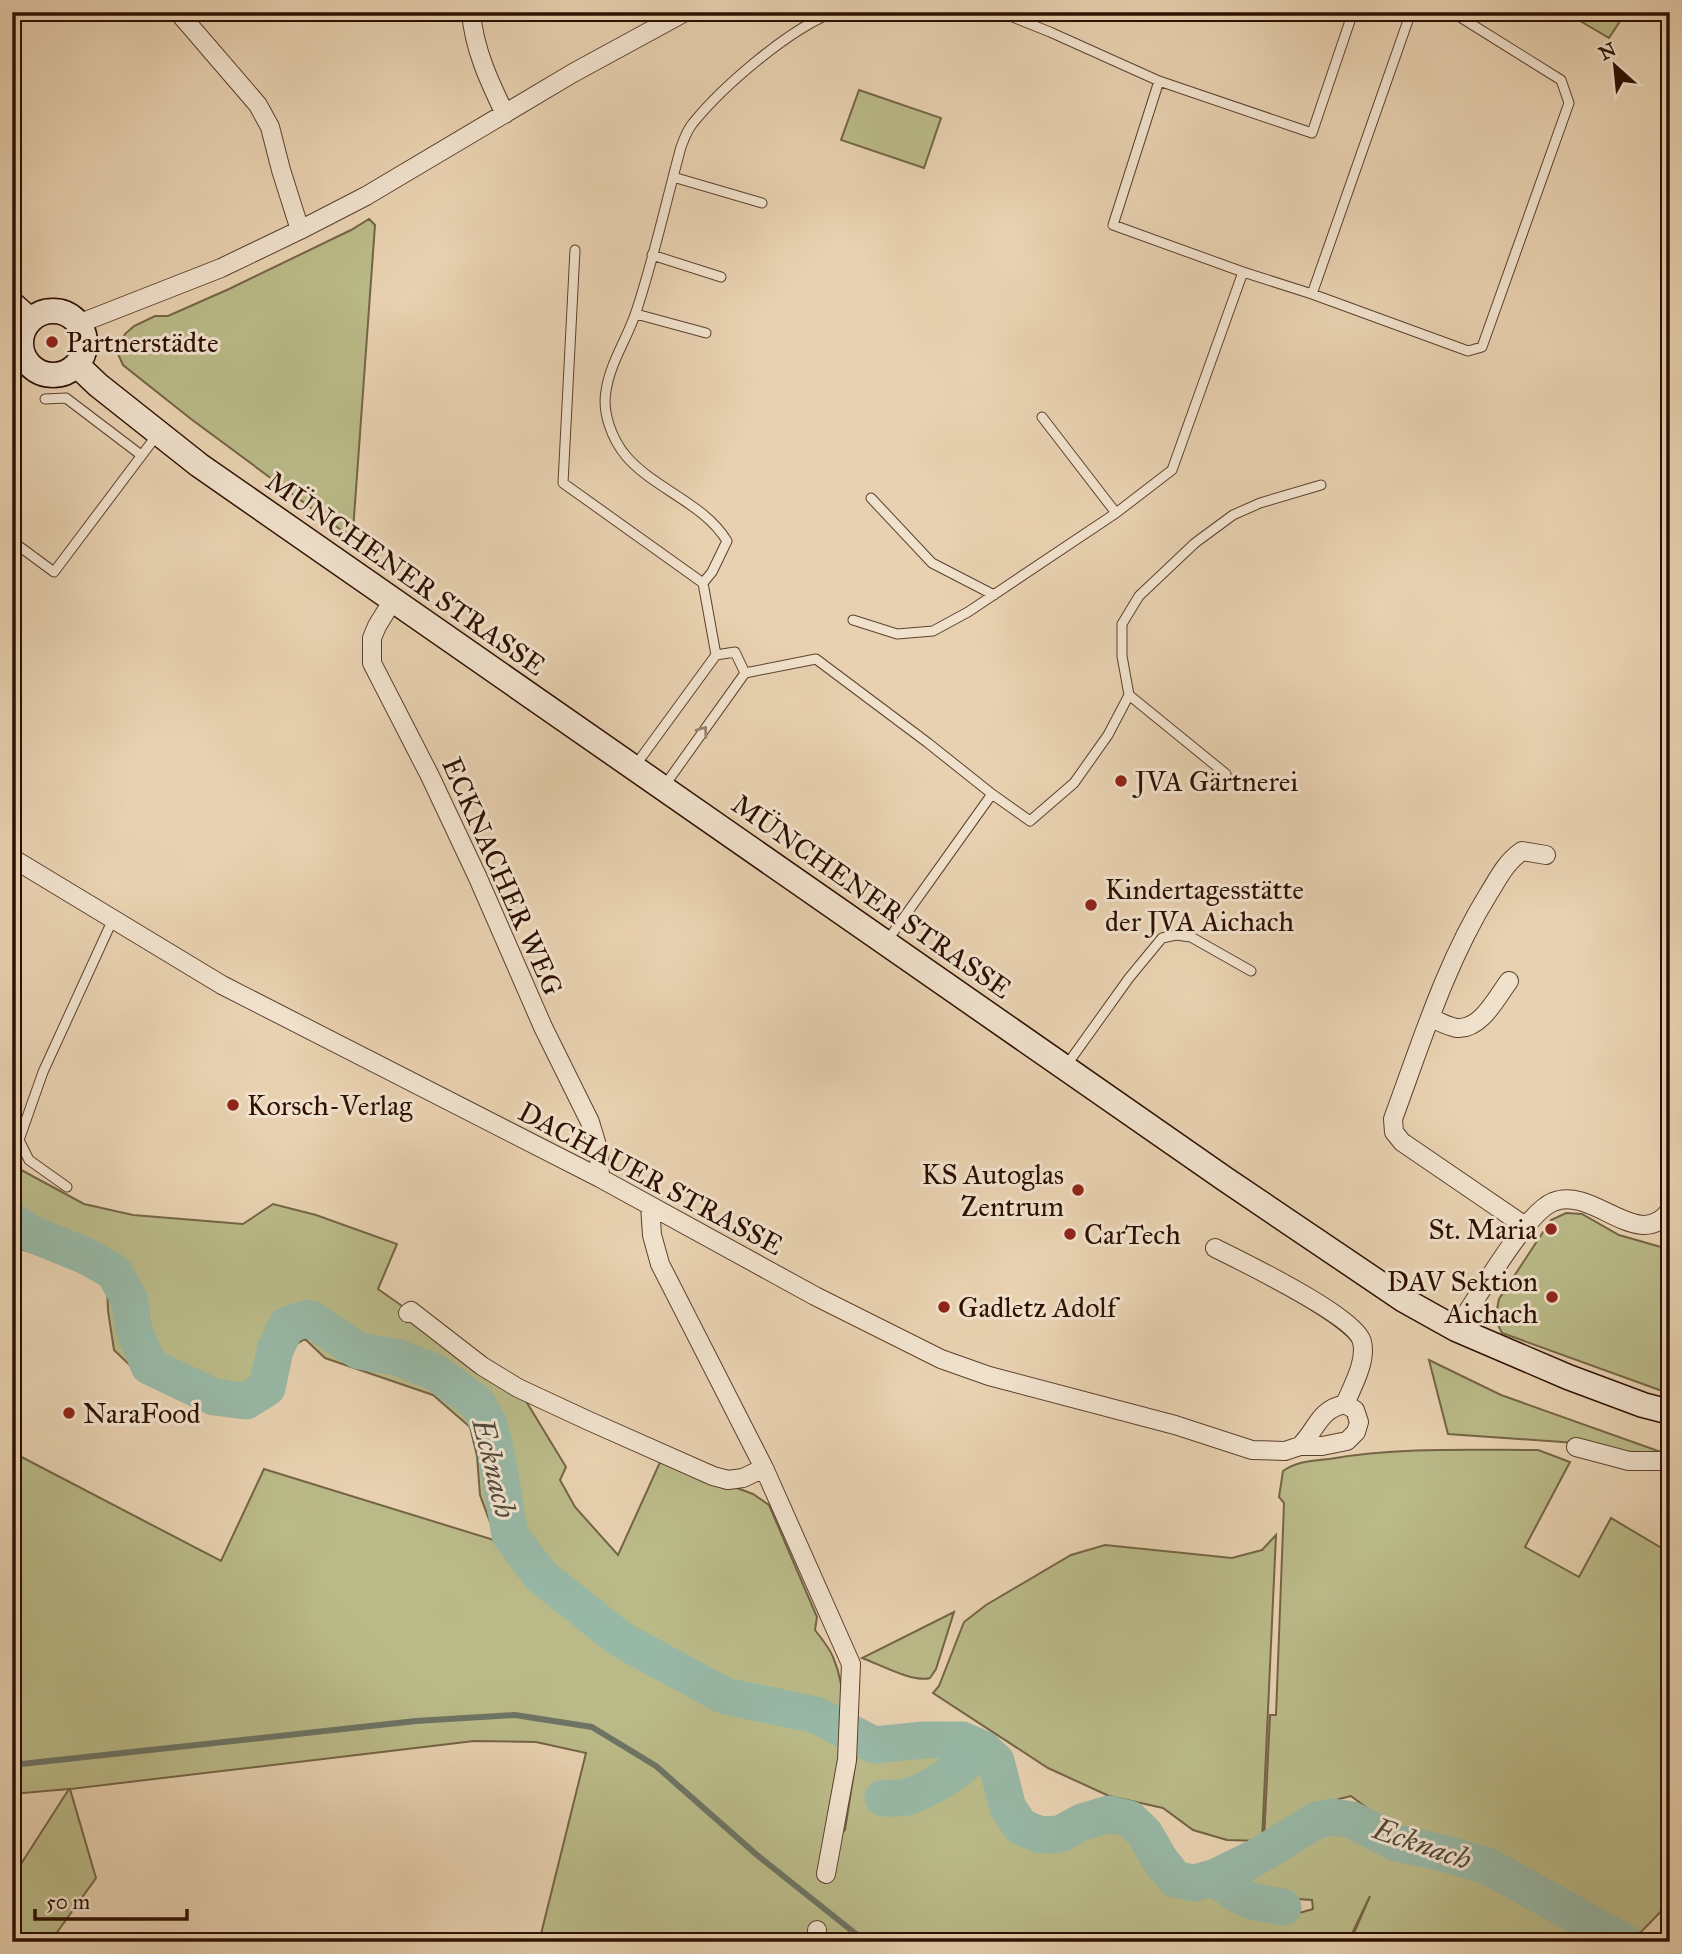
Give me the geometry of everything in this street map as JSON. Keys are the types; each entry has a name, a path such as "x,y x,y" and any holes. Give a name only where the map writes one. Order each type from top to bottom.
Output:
{"main road":[{"path":"55,311 68,315 78,324 85,345 77,365 60,374 50,375 20,368 20,340 24,329 21,312 55,311"},
{"name":"MÜNCHENER STRASSE","path":"77,365 192,460 1404,1300 1456,1329 1568,1377 1670,1412"}],"street":[{"path":"178,12 258,105 270,127 300,230"},
{"path":"471,12 472,32 478,51 505,114"},
{"path":"78,324 220,268 300,230 366,196 573,73 685,12"},
{"name":"ECKNACHER WEG","path":"393,600 372,638 372,663 450,819 543,1027 590,1122 598,1152 600,1178"},
{"path":"1525,1226 1402,1142 1394,1132 1393,1119 1470,923 1509,860 1522,851 1546,855"},
{"name":"DACHAUER STRASSE","path":"12,859 222,985 600,1178 898,1340 941,1359 989,1376 1175,1424 1252,1450 1286,1451 1300,1446 1322,1446 1347,1441 1356,1432 1359,1422 1355,1410 1345,1404"},
{"path":"1431,1018 1457,1028 1472,1025 1483,1016 1509,981"},
{"path":"1456,1329 1538,1210 1564,1199 1580,1200 1641,1227 1655,1224 1670,1210"},
{"path":"650,1206 652,1235 660,1264 764,1468 851,1664 847,1760 826,1874"},
{"path":"1214,1248 1296,1290 1354,1329 1362,1339 1363,1352 1345,1404 1330,1408 1300,1446"},
{"path":"408,1313 411,1311 482,1366 518,1388 671,1458 729,1480 743,1478 764,1468"},
{"path":"1576,1447 1629,1461 1670,1461"}],"lane":[{"path":"704,583 727,541 721,530 627,457 614,438 607,418 605,393 636,313 681,148 691,125 728,88 785,40 818,18 834,12"},
{"path":"1000,12 1159,81 1312,133 1353,12"},
{"path":"1312,294 1412,12"},
{"path":"1159,81 1114,225 1468,351 1482,347 1569,103 1561,80 1452,12"},
{"path":"673,177 762,203"},
{"path":"575,250 563,483 704,583 716,655"},
{"path":"652,255 720,277"},
{"path":"853,620 897,634 933,631 994,595 1116,513 1172,470 1243,272"},
{"path":"636,313 706,333"},
{"path":"45,398 66,398 141,455"},
{"path":"1042,417 1116,513"},
{"path":"12,541 54,572 159,434"},
{"path":"664,787 745,673 816,659 1030,821 1074,783 1108,736 1129,695 1122,656 1122,624 1139,596 1195,543 1233,515 1260,503 1321,485"},
{"path":"871,498 932,563 994,595"},
{"path":"635,766 716,655 735,652 745,673"},
{"path":"1129,695 1226,774"},
{"path":"886,942 992,794"},
{"path":"67,1187 29,1160 19,1140 43,1072 113,919"},
{"path":"1065,1067 1129,978 1162,939 1175,935 1191,937 1251,971"}],"green space":[{"path":"1565,12 1626,12 1609,38"},
{"path":"859,90 941,118 924,168 841,140"},
{"path":"369,219 375,225 353,531 345,533 191,419 123,365 118,354 125,334 134,326 155,316 168,316 229,289"},
{"path":"12,1165 84,1204 133,1215 243,1224 273,1204 316,1215 397,1244 378,1289 518,1388 566,1467 560,1480 575,1507 618,1555 661,1460 720,1487 737,1488 753,1494 769,1505 817,1617 815,1630 831,1653 840,1680 843,1728 823,1849 845,1830 857,1753 879,1757 925,1748 953,1747 960,1760 904,1788 874,1789 867,1797 875,1805 905,1806 928,1801 947,1782 974,1768 986,1766 991,1774 1000,1820 1016,1837 1035,1847 1051,1849 1064,1845 1096,1825 1108,1822 1122,1824 1136,1835 1148,1862 1162,1879 1188,1893 1198,1895 1221,1889 1242,1907 1268,1915 1287,1915 1313,1909 1312,1900 1267,1897 1241,1888 1239,1877 1319,1827 1345,1828 1391,1850 1389,1856 1443,1863 1492,1881 1609,1942 1350,1942 1370,1896 1348,1942 539,1942 586,1753 536,1742 474,1741 70,1789 96,1878 50,1942 12,1942 12,1878 69,1789 12,1794 12,1452 221,1561 264,1469 497,1541 480,1495 477,1456 470,1427 433,1395 325,1358 305,1339 290,1348 281,1389 258,1413 188,1398 139,1374 114,1350 107,1284 90,1268 69,1265 12,1246"},
{"path":"1566,1213 1582,1214 1619,1235 1668,1249 1665,1392 1502,1333 1495,1319 1499,1299 1551,1220"},
{"path":"1429,1360 1501,1395 1661,1452 1628,1454 1576,1443 1448,1434"},
{"path":"1433,1450 1538,1450 1570,1462 1525,1547 1579,1577 1611,1518 1670,1553 1670,1902 1640,1933 1490,1856 1399,1832 1351,1796 1339,1799 1264,1841 1270,1715 1276,1715 1284,1503 1279,1497 1283,1471 1305,1462 1355,1455"},
{"path":"1276,1535 1262,1841 1227,1840 1193,1830 1163,1808 1109,1796 1048,1768 933,1693 939,1686 964,1622 986,1605 1071,1555 1105,1545 1232,1558 1262,1550"},
{"path":"954,1612 936,1669 930,1678 915,1678 862,1658"}],"waterway":[{"name":"Ecknach","path":"12,1221 32,1234 86,1256 114,1272 130,1301 133,1327 149,1366 214,1397 246,1401 267,1388 275,1350 287,1325 309,1318 359,1351 396,1357 435,1372 478,1404 489,1425 510,1535 541,1576 620,1639 725,1696 816,1715 874,1745 924,1740 962,1740 983,1749 996,1761 1008,1808 1021,1827 1041,1835 1060,1834 1082,1822 1109,1814 1130,1819 1145,1834 1175,1879 1194,1883 1216,1877 1255,1858 1317,1820 1333,1817 1352,1820 1397,1843 1488,1866 1624,1942"},
{"path":"12,1765 416,1721 515,1715 592,1727 656,1766 757,1855 866,1942"},
{"name":"Ecknach","path":"883,1798 903,1798 927,1789 983,1749"},
{"name":"Ecknach","path":"1216,1877 1246,1899 1283,1907"}],"place":[{"name":"Partnerstädte","path":"52,342"},
{"name":"JVA Gärtnerei","path":"1121,781"},
{"name":"Kindertagesstätte der JVA Aichach","path":"1091,905"},
{"name":"Korsch-Verlag","path":"233,1105"},
{"name":"KS Autoglas Zentrum","path":"1078,1190"},
{"name":"St. Maria","path":"1551,1229"},
{"name":"CarTech","path":"1070,1234"},
{"name":"DAV Sektion Aichach","path":"1552,1297"},
{"name":"Gadletz Adolf","path":"944,1307"},
{"name":"NaraFood","path":"69,1413"}]}
